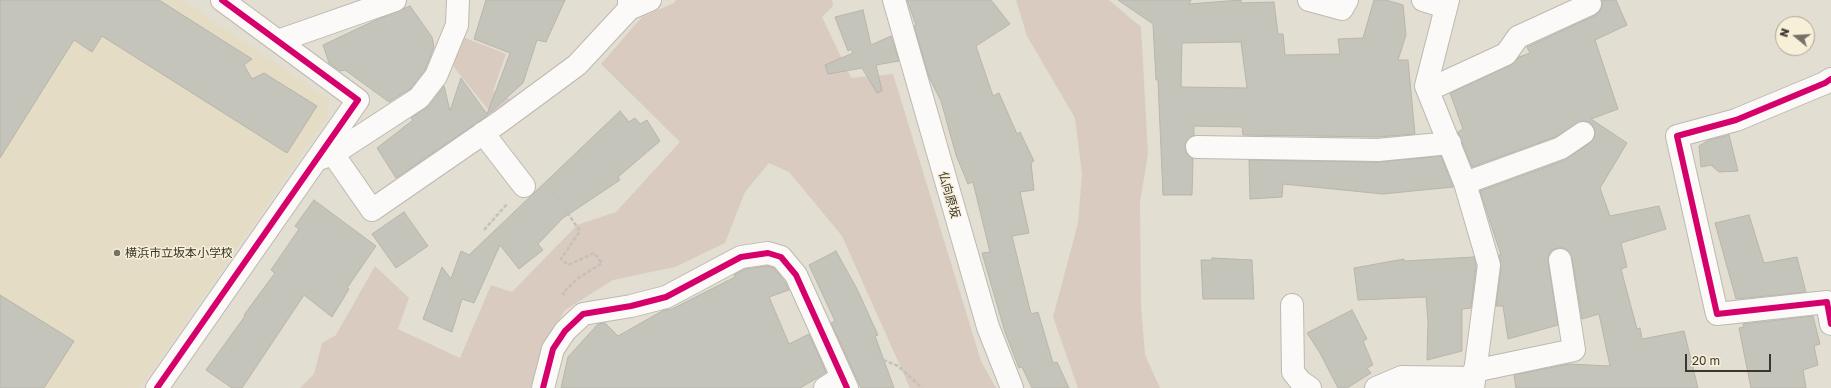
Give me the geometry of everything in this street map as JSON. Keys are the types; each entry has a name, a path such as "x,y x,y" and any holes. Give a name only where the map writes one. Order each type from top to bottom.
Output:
{"street":[{"path":"156,388 324,157 358,100 222,0"},
{"path":"278,41 395,0"},
{"path":"324,157 419,98 436,76 457,25 458,0"},
{"path":"324,157 372,210 483,133 577,65 629,5 650,0"},
{"name":"仏向原坂","path":"894,0 988,327 1012,388"},
{"path":"1309,0 1342,9 1347,0"},
{"path":"1423,0 1446,3 1426,86 1465,183 1489,264 1474,379"},
{"path":"1428,90 1506,54 1518,37 1590,4"},
{"path":"1831,79 1825,83 1736,120 1677,136 1717,314 1827,302 1831,324"},
{"path":"483,133 524,186"},
{"path":"1465,183 1561,148 1583,133"},
{"path":"1197,147 1378,150 1450,143"},
{"path":"543,388 553,349 565,331 583,314 630,306 666,297 741,257 768,253 781,257 796,275 837,378"},
{"path":"1376,388 1402,377 1474,379 1574,350 1560,260"},
{"path":"1292,305 1293,372 1301,382 1310,388"}],"path":[{"path":"546,182 580,231 561,259 568,265 594,253 602,263 577,280 563,293 580,316"},
{"path":"484,230 524,186"},
{"path":"837,378 862,355 879,358 898,366 922,388"}],"shaded area":[{"name":"横浜市立坂本小学校","path":"0,0 183,0 329,99 327,118 140,388 0,388"},
{"path":"676,0 832,0 833,6 822,17 851,78 893,74 981,361 996,388 910,388 842,236 789,172 769,163 745,192 725,243 675,267 613,280 565,310 552,332 536,388 300,388 314,374 322,343 336,335 375,266 409,298 398,329 460,358 491,285 512,292 577,225 616,212 680,142 601,64 642,17 674,3"},
{"path":"1016,0 1109,0 1141,27 1148,154 1140,202 1141,306 1145,355 1160,388 1078,388 1053,317 1078,223 1082,174 1075,118 1027,36"},
{"path":"458,35 506,54 493,91 516,102 494,117 449,61"}],"building":[{"path":"0,0 159,0 252,59 244,65 252,79 264,73 317,106 287,153 102,36 92,52 74,40 0,158"},
{"path":"486,0 565,0 546,42 537,40 523,83 484,118 396,178 377,148 413,120 411,118 429,106 444,86 450,111 461,78 487,114 510,53 474,39"},
{"path":"907,0 991,0 1010,24 976,46 993,96 999,93 1017,134 1020,132 1034,161 1031,163 1034,190 1020,192 1029,233 1012,236 1031,314 1038,312 1053,363 1057,362 1069,388 1032,388 1022,367 1019,368 1005,332 982,253 990,252 973,182 968,184 956,155 941,101 929,77 914,26 916,25"},
{"path":"1118,0 1191,0 1189,4 1241,0 1241,3 1274,2 1278,34 1283,34 1285,55 1340,54 1338,39 1363,38 1374,0 1386,0 1403,5 1406,35 1398,60 1408,60 1415,134 1378,137 1243,135 1242,127 1194,126 1194,135 1187,140 1185,146 1186,153 1193,159 1192,195 1163,195 1158,80 1156,80 1153,24","holes":["1241,42 1247,88 1181,87 1182,43"]},
{"path":"1602,0 1616,0 1627,25 1595,40 1618,109 1591,119 1627,143 1600,188 1610,216 1659,206 1666,229 1621,243 1627,267 1621,269 1637,329 1640,328 1642,339 1684,331 1698,388 1516,388 1514,375 1569,364 1610,366 1599,314 1582,319 1572,258 1569,252 1564,248 1552,250 1549,255 1548,262 1558,325 1508,339 1503,306 1496,306 1501,267 1499,255 1501,255 1480,191 1565,160 1590,143 1594,138 1595,132 1593,126 1589,122 1582,121 1555,137 1472,167 1458,132 1463,129 1450,93 1511,65 1519,57 1530,53 1527,47 1596,15 1602,6"},
{"path":"410,6 432,37 434,47 425,70 410,89 389,102 345,70 340,71 329,63 323,45"},
{"path":"863,10 871,45 891,36 899,61 876,65 882,91 877,93 862,68 828,74 825,65 853,53 851,49 848,51 835,17"},
{"path":"620,111 629,122 635,118 640,124 647,120 660,141 618,177 620,180 563,218 538,244 543,250 519,269 500,245 474,303 462,299 452,332 423,319 442,267 451,279 461,251 469,255"},
{"path":"1729,135 1738,171 1719,172 1711,165 1701,167 1699,146 1709,140"},
{"path":"1441,156 1453,187 1383,194 1283,184 1282,197 1250,199 1249,160 1378,162"},
{"path":"314,200 376,246 347,288 349,289 332,317 304,295 242,388 232,388 206,370 275,273 271,270 299,229 295,226"},
{"path":"404,212 428,246 396,268 372,234"},
{"path":"1749,215 1764,263 1797,257 1806,292 1736,299 1715,223"},
{"path":"836,251 857,289 878,335 875,336 894,388 861,388 831,323 835,321 809,265"},
{"path":"1474,257 1476,266 1471,308 1462,309 1462,351 1427,360 1428,322 1426,297 1358,300 1354,268 1404,259 1404,261"},
{"path":"1212,258 1252,260 1254,299 1203,299 1201,260 1212,260"},
{"path":"767,266 774,268 785,282 789,290 769,297 789,344 809,334 826,372 817,378 800,388 561,388 568,357 598,324 605,323 618,336 664,310 672,309 735,277 734,275 745,269"},
{"path":"0,295 74,341 44,388 0,388"},
{"path":"1352,310 1367,339 1363,341 1373,365 1367,368 1371,373 1347,388 1338,388 1320,353 1307,333"},
{"path":"1813,316 1820,344 1814,346 1818,365 1803,370 1806,388 1751,388 1739,328 1744,327 1743,324"}],"cycle path":[{"path":"157,388 358,100 222,0"},
{"path":"1831,79 1825,83 1736,120 1677,136 1717,314 1827,302 1831,324"},
{"path":"543,388 553,349 565,331 583,314 631,306 666,297 741,257 768,253 781,257 796,275 847,388"}],"place":[{"name":"横浜市立坂本小学校","path":"117,253"}]}
